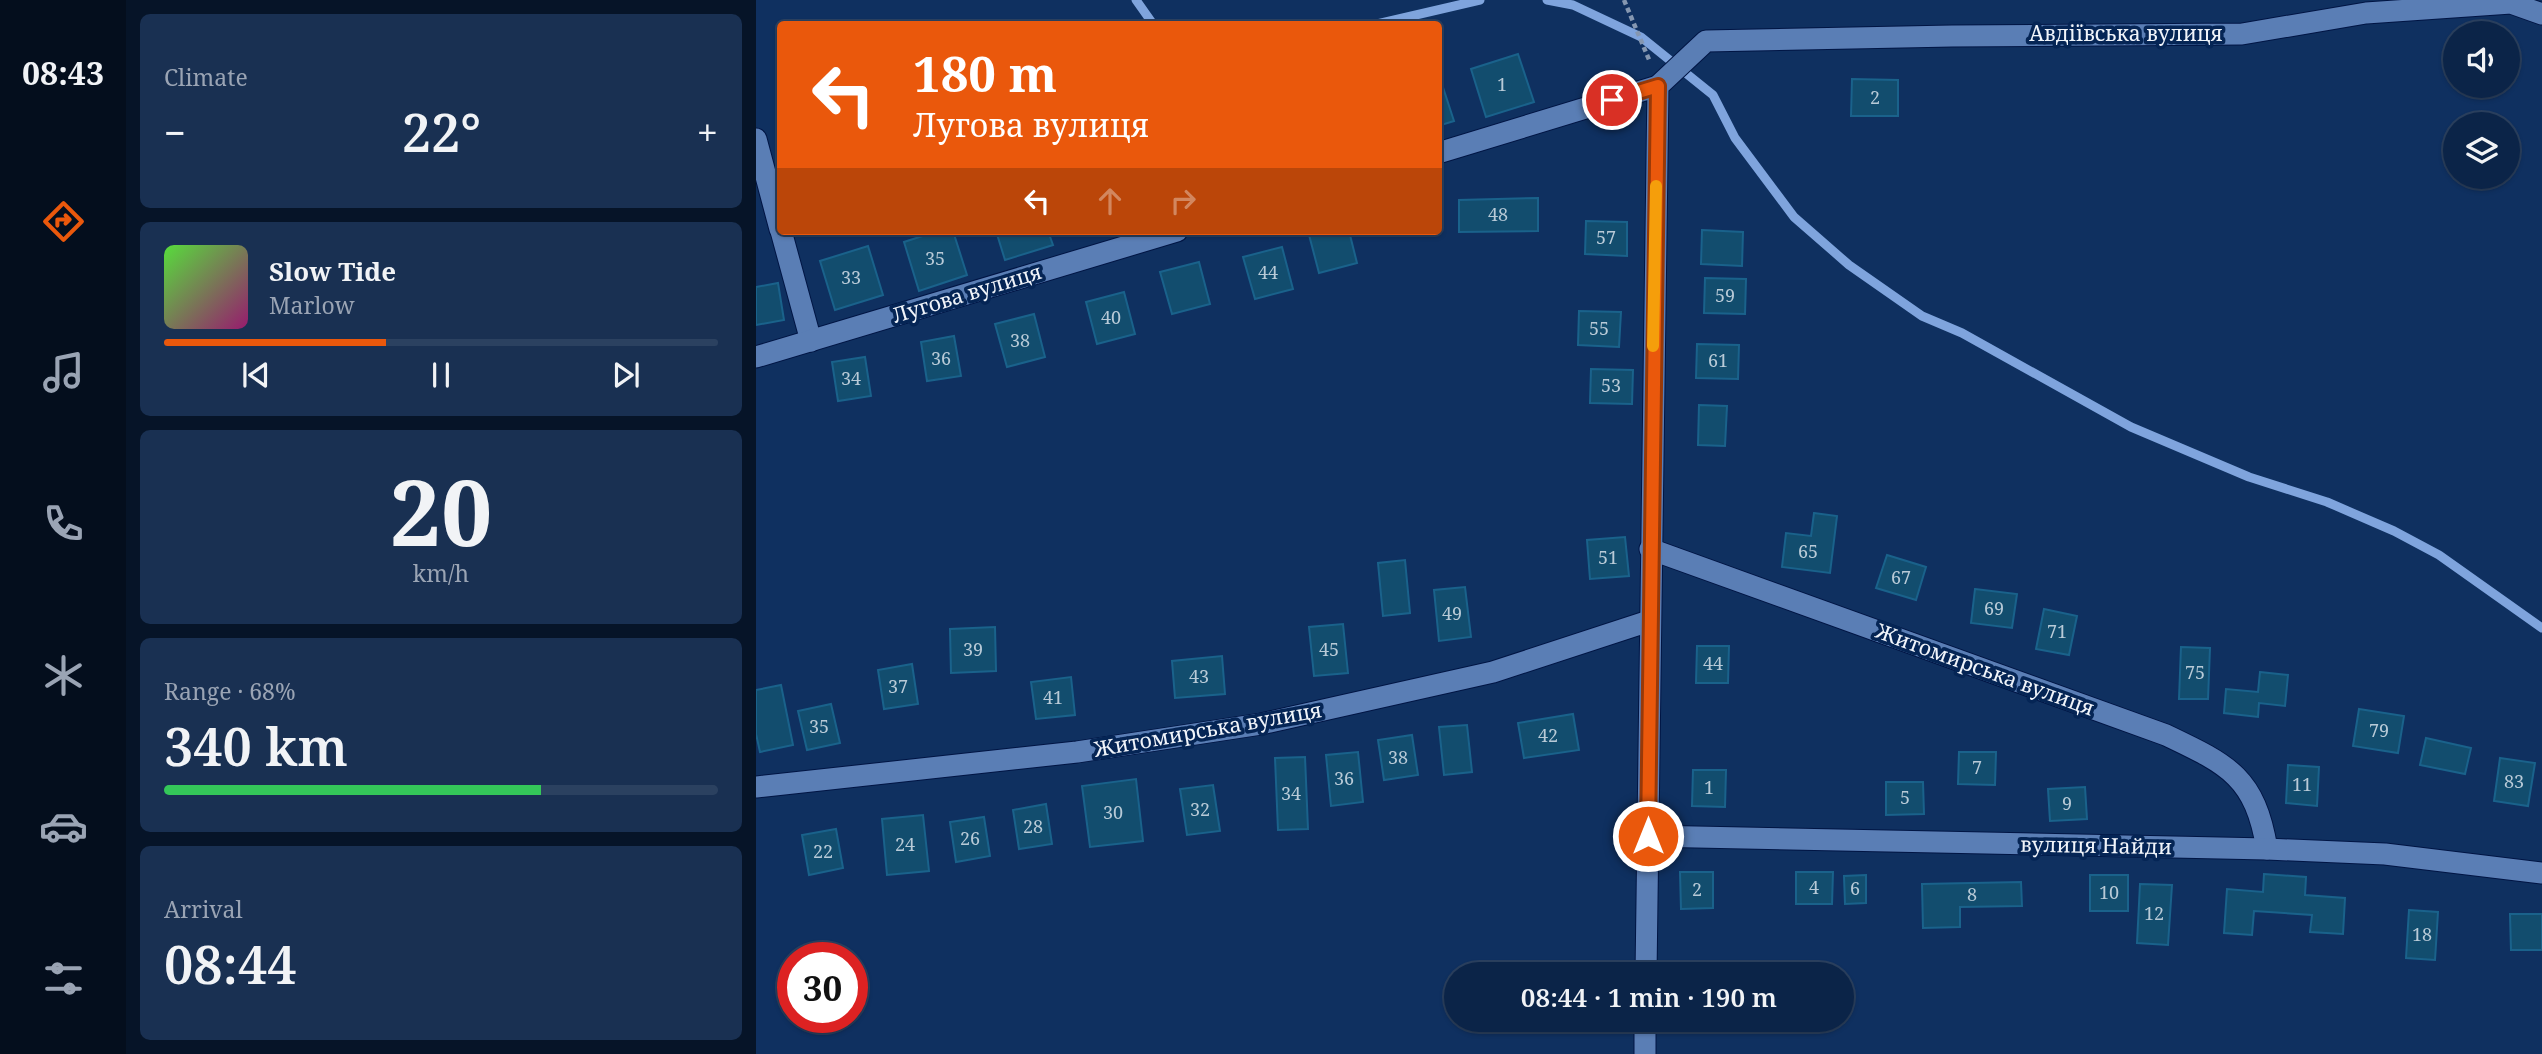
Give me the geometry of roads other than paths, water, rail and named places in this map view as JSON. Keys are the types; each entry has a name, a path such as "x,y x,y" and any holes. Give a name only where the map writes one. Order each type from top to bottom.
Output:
{"street":[{"name":"Авдіївська вулиця","path":"1658,86 1706,41 2242,34 2366,13 2511,3 2542,14"},
{"path":"1442,152 1658,86 1646,962"},
{"path":"756,139 777,215"},
{"path":"782,235 811,341"},
{"name":"Лугова вулиця","path":"756,357 1164,235"},
{"name":"Житомирська вулиця","path":"1650,549 2166,735 2213,757 2246,785 2262,821 2267,849"},
{"name":"Житомирська вулиця","path":"756,787 1077,752 1261,724 1493,672 1649,621"},
{"name":"вулиця Найди","path":"1648,836 2267,849 2385,854 2542,873"},
{"path":"1645,1032 1645,1054"}],"waterway":[{"path":"1136,0 1151,21"},
{"path":"1390,21 1480,0"},
{"path":"1547,0 1573,5 1641,37 1713,95 1735,138 1794,217 1849,265 1922,316 1962,333 2131,427 2249,477 2327,502 2394,531 2439,555 2542,628"}]}
